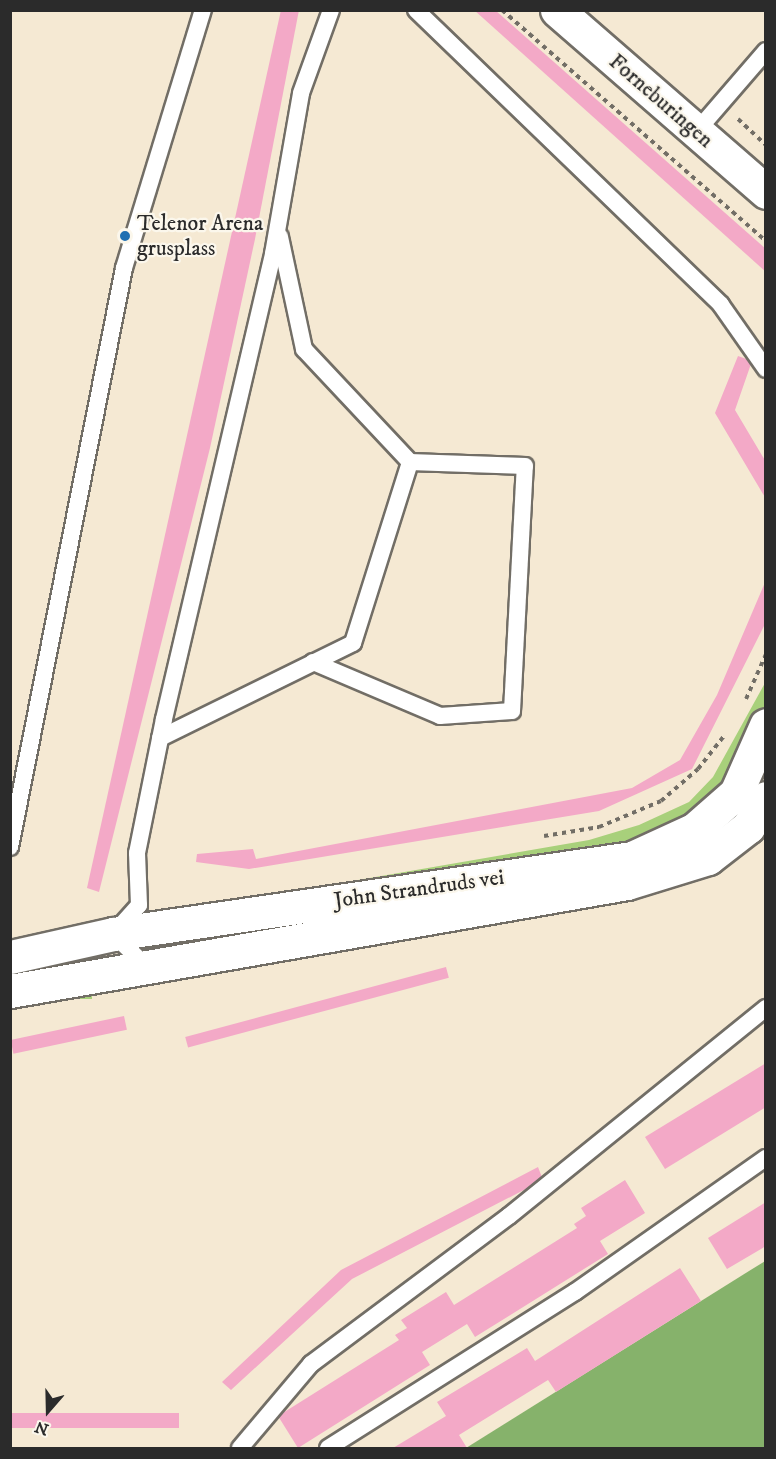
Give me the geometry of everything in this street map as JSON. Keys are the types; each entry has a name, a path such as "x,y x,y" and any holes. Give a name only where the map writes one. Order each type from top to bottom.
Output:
{"street":[{"name":"Forneburingen","path":"557,10 765,192"},
{"name":"John Strandruds vei","path":"10,957 113,934 632,858 695,829 736,793 754,716"},
{"name":"John Strandruds vei","path":"10,991 627,883 708,858 748,827 765,798"}],"lane":[{"path":"10,847 124,268 203,10"},
{"path":"147,967 113,934 139,906 137,853 160,738 278,226 302,93 332,10"},
{"path":"416,10 720,305 765,369"},
{"path":"696,132 765,51"},
{"path":"278,226 304,349 410,462 525,466 512,711 440,716 314,662"},
{"path":"160,738 353,643 410,462"},
{"path":"240,1449 311,1364 509,1216 765,1008"},
{"path":"328,1449 574,1292 765,1158"}],"path":[{"path":"502,10 765,241"},
{"path":"720,104 765,145"},
{"path":"754,716 765,654"},
{"path":"540,837 599,827 661,801 698,769 731,727"}],"green space":[{"path":"765,683 765,712 726,781 691,815 626,844 236,901 589,840 639,825 689,802 713,777"},
{"path":"10,985 92,985 92,999 10,999"},
{"path":"765,1261 765,1448 466,1448"}],"building":[{"path":"281,10 299,10 255,239 210,448 99,892 87,888"},
{"path":"474,10 495,10 766,249 766,272"},
{"path":"738,356 752,361 735,410 766,462 766,499 715,413"},
{"path":"766,580 766,622 692,769 599,811 249,869 196,862 197,854 253,849 256,859 632,788 680,760 717,695"},
{"path":"446,967 449,978 188,1048 185,1037"},
{"path":"124,1016 127,1030 13,1054 11,1040"},
{"path":"766,1063 766,1107 665,1169 645,1137"},
{"path":"538,1167 543,1180 352,1279 231,1390 222,1382 341,1270"},
{"path":"625,1180 645,1213 600,1241 608,1254 475,1337 467,1324 422,1352 430,1365 298,1448 278,1416 399,1340 395,1335 407,1328 401,1320 446,1292 454,1305 577,1228 574,1224 586,1216 581,1208"},
{"path":"766,1202 766,1246 727,1269 708,1238"},
{"path":"680,1268 701,1301 556,1392 548,1380 459,1435 467,1448 393,1448 446,1416 437,1402 527,1348 535,1361"},
{"path":"10,1413 179,1413 179,1428 10,1428"}],"place":[{"name":"Telenor Arena grusplass","path":"125,236"}]}
